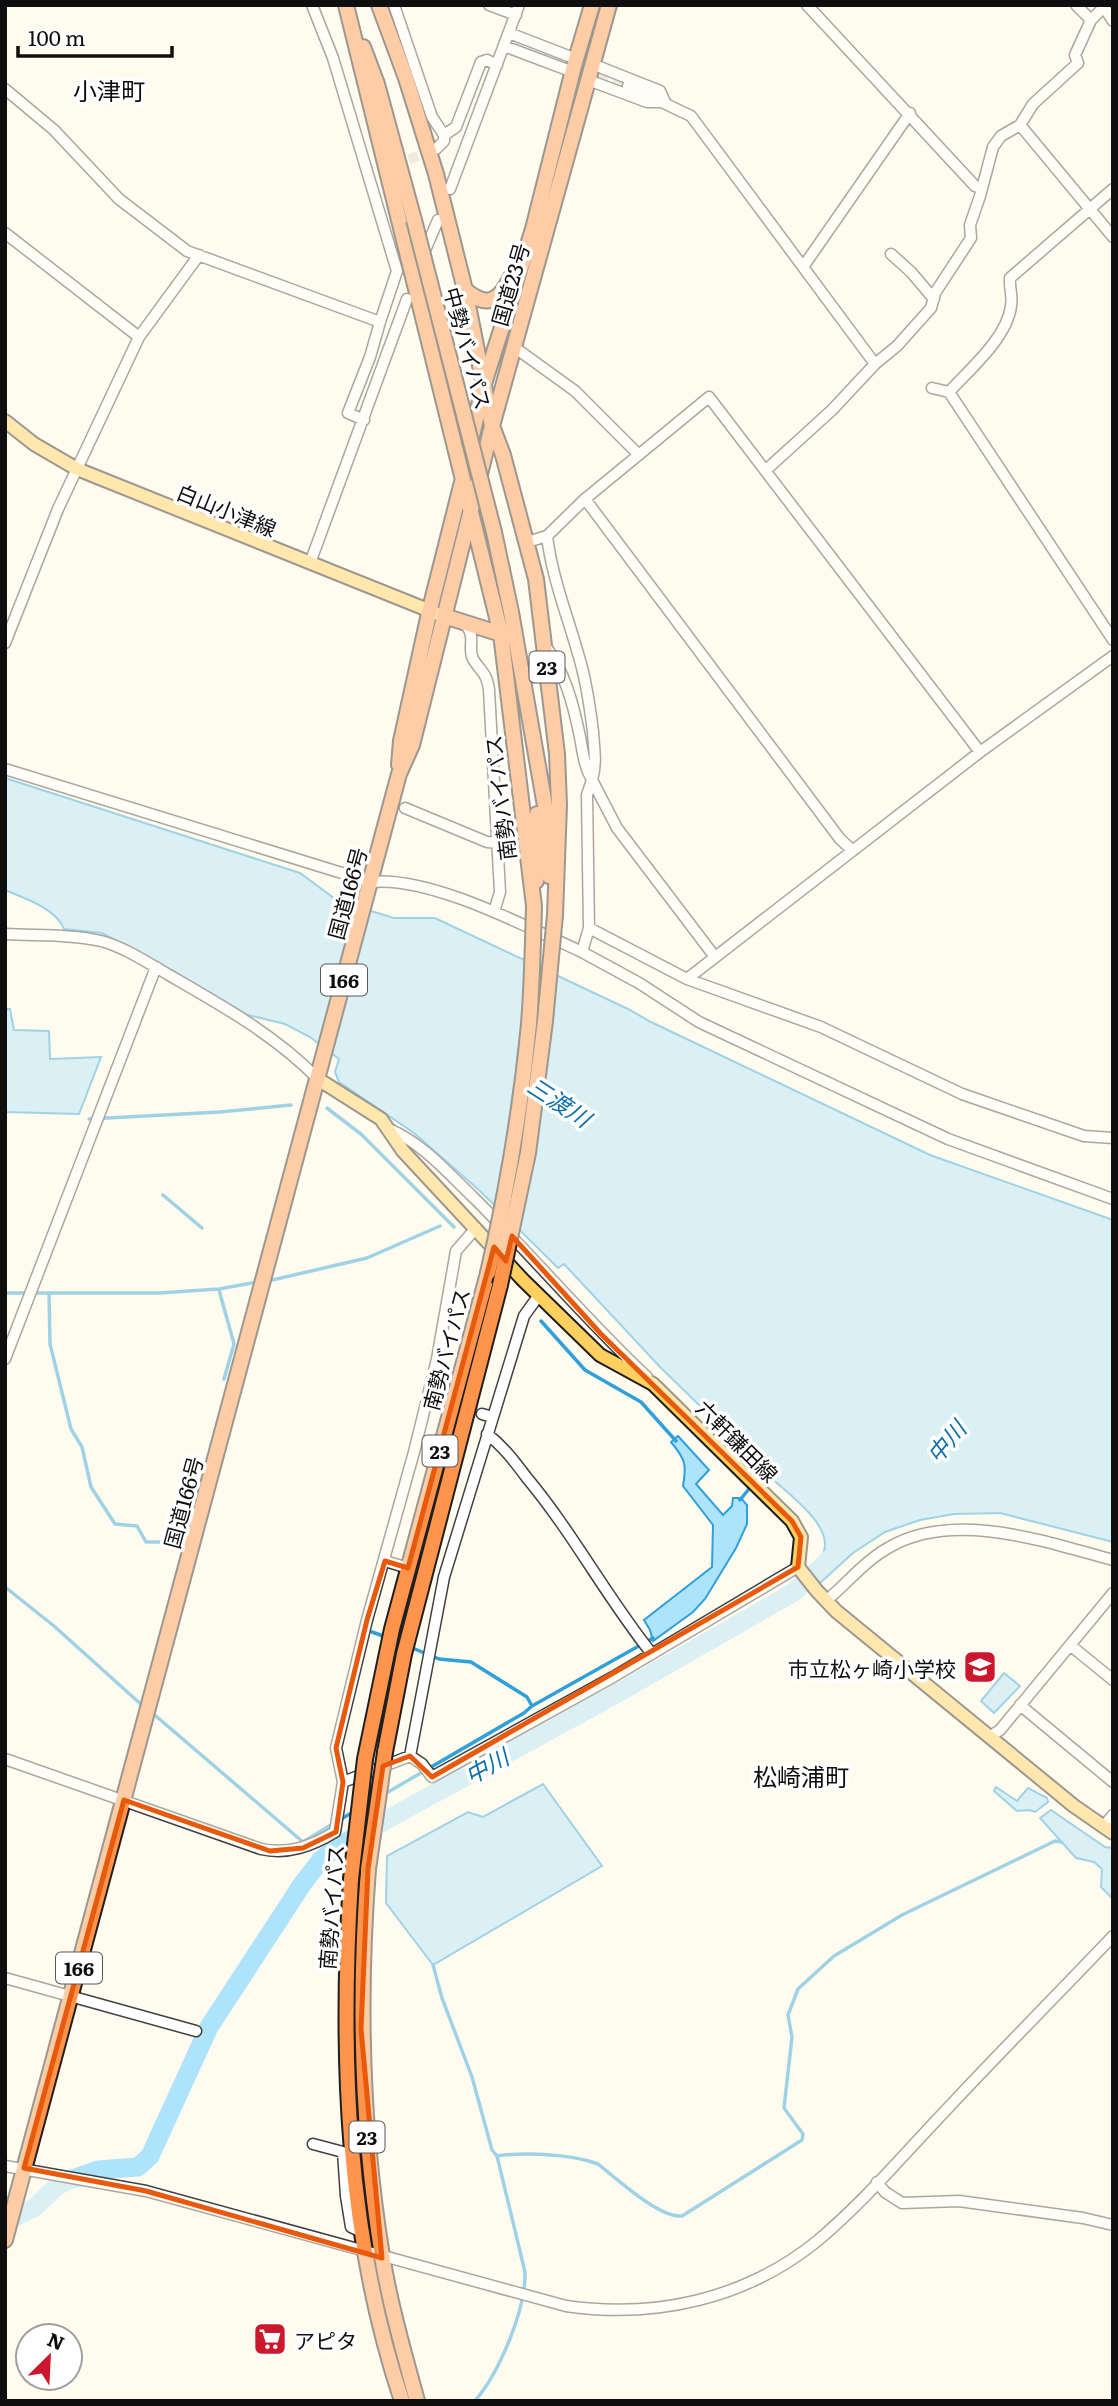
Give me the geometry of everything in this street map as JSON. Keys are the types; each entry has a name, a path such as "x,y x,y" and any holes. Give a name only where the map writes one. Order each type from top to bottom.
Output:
{"highway":[{"name":"中勢バイパス","path":"347,5 377,84 414,220 512,612 545,806 552,914 551,950"},
{"name":"23","path":"347,5 471,512"},
{"name":"23","path":"379,5 406,78 436,174 465,290 482,387 536,579 558,754 559,805 552,914"},
{"name":"国道23号","path":"430,609 464,476 482,387 533,229 592,5"},
{"name":"国道23号","path":"443,617 492,426 609,5"},
{"path":"465,290 482,301 492,300 502,294 533,229"},
{"name":"23","path":"503,455 500,427 508,368"},
{"name":"南勢バイパス","path":"402,2401 387,2356 364,2251 352,2144 346,2038 351,1879 365,1759 392,1629 488,1273 513,1150 529,1021 534,906 497,633 471,512"},
{"name":"国道166号","path":"399,774 401,741 430,609"},
{"path":"443,617 497,633"},
{"name":"国道166号","path":"5,2240 399,774 412,745 443,617"},
{"name":"中勢バイパス","path":"528,708 537,832 534,906"},
{"name":"南勢バイパス","path":"417,2401 382,2258 367,2136 361,2029 362,1938 368,1869 385,1752 408,1636 500,1286 528,1153 551,950"}],"main road":[{"name":"白山小津線","path":"5,421 34,444 77,469 430,609 443,617"},
{"name":"六軒鎌田線","path":"318,1079 381,1119 403,1151 539,1295 600,1355 653,1384 758,1487 797,1530 801,1546 798,1567"},
{"path":"798,1567 836,1611 989,1737 1109,1831"}],"street":[{"path":"312,5 333,58 397,271 370,357 348,414 364,420"},
{"path":"394,5 432,117 444,135 444,141 436,149"},
{"path":"450,189 518,10 489,5"},
{"path":"807,5 975,186 982,190"},
{"path":"1076,5 1091,20"},
{"path":"766,470 832,410 931,308 971,238 970,225 993,147 1002,136 1020,125 1033,104 1078,63 1075,55 1091,20 1105,6 1113,21"},
{"path":"507,40 574,66"},
{"path":"507,40 543,54"},
{"path":"444,135 456,127 481,62 487,60 497,65"},
{"path":"592,64 660,91 665,102"},
{"path":"587,79 647,102 665,102"},
{"path":"628,86 691,116 875,365"},
{"path":"5,89 54,130 119,199 187,251 380,322"},
{"path":"803,267 910,113"},
{"path":"1020,125 1113,237"},
{"path":"369,175 381,170"},
{"path":"950,392 991,346 1002,328 1012,302 1010,278 1113,189"},
{"path":"420,263 438,220"},
{"path":"5,233 139,337"},
{"path":"891,254 934,299"},
{"path":"5,643 58,509 139,337 199,255"},
{"path":"310,563 407,299"},
{"path":"514,347 575,391 639,455"},
{"path":"932,388 950,392 1113,640"},
{"path":"527,542 547,536 585,499 709,397 979,752"},
{"path":"585,499 833,829 852,850"},
{"path":"547,536 567,621 580,658 592,719 596,767 587,795 589,928 582,952"},
{"path":"465,624 471,632 473,658 483,669 489,685 499,843 500,892 494,912"},
{"path":"472,648 482,637 497,633"},
{"path":"544,644 562,670 574,709 585,767 617,828 715,957"},
{"path":"687,979 979,752 1113,656"},
{"path":"5,769 371,882 386,880 435,890 494,912 582,952 639,983 699,1022 923,1127 1008,1162 1113,1199"},
{"path":"405,808 487,842 499,843"},
{"path":"589,928 687,979 821,1027 962,1094 1084,1136 1113,1138"},
{"path":"5,934 100,941 156,967 233,1012 304,1065 318,1079"},
{"path":"5,1359 156,967"},
{"path":"388,1129 408,1137 449,1174 536,1260 601,1334 653,1384"},
{"path":"5,1759 270,1851 314,1845 335,1832 343,1782 336,1748 366,1620 385,1561 437,1359 456,1251 476,1228"},
{"path":"410,1756 444,1577 487,1434 487,1415 524,1316 539,1295"},
{"path":"427,1396 439,1400"},
{"path":"487,1434 499,1443 545,1499 626,1622 647,1647"},
{"path":"822,1596 888,1548 910,1538 928,1534 970,1530 1006,1532 1113,1560"},
{"path":"385,1561 408,1568"},
{"path":"410,1756 432,1777 647,1647 798,1567"},
{"path":"425,1571 444,1577"},
{"path":"989,1737 1000,1730 1113,1593"},
{"path":"1070,1645 1113,1681"},
{"path":"1020,1705 1113,1782"},
{"path":"343,1782 410,1756"},
{"path":"1109,1831 1113,1815"},
{"path":"5,2166 146,2191 382,2258 575,2308 625,2311 678,2306 732,2291 777,2269 809,2247 877,2182 1113,1936"},
{"path":"5,1978 196,2031"},
{"path":"313,2144 343,2152 351,2227 362,2232"},
{"path":"877,2182 885,2192 902,2203 959,2202 1083,2218 1113,2225"}],"highlighted area":[{"path":"512,1236 601,1334 792,1521 801,1537 798,1567 432,1777 410,1756 383,1766 368,1869 361,2029 382,2258 146,2191 24,2168 124,1800 270,1851 303,1848 336,1832 343,1782 336,1748 367,1620 385,1561 408,1568 494,1247 506,1261"}],"water":[{"name":"三渡川","path":"5,778 300,873 338,901 394,918 435,918 930,1155 1113,1220 1113,1542 1000,1513 954,1514 920,1520 885,1532 853,1553 820,1583 809,1568 822,1556 825,1545 823,1534 798,1501 769,1476 763,1482 754,1473 761,1465 660,1367 564,1264 558,1268 480,1191 414,1133 339,1082 335,1072 339,1059 310,1037 285,1024 248,1015 102,933 64,929 47,910 5,890"},
{"path":"5,1009 10,1009 14,1030 49,1031 50,1059 101,1057 79,1114 5,1112"},
{"path":"678,1436 709,1470 696,1484 723,1515 732,1506 733,1498 741,1498 747,1505 747,1524 736,1548 705,1599 693,1612 653,1641 644,1620 712,1567 713,1525 683,1486 684,1462 671,1442"},
{"path":"1004,1673 1020,1686 994,1713 981,1701"},
{"path":"543,1784 602,1866 433,1965 386,1903 387,1856 468,1812 483,1817"},
{"path":"996,1787 1017,1801 1028,1788 1047,1798 1048,1802 1035,1812 1017,1811 994,1791"},
{"path":"1051,1810 1105,1847 1113,1848 1113,1899 1101,1887 1102,1869 1094,1862 1076,1858 1040,1818"}],"waterway":[{"path":"89,1119 291,1105"},
{"path":"327,1108 362,1135 454,1227"},
{"path":"163,1195 202,1228"},
{"path":"268,1281 367,1258 440,1226"},
{"path":"5,1293 159,1293 219,1289 257,1282"},
{"path":"219,1290 234,1344 224,1379"},
{"path":"49,1293 50,1344 71,1429 82,1447 91,1487 115,1524 137,1526 146,1542 180,1542"},
{"path":"541,1321 585,1370 641,1402 676,1441"},
{"path":"740,1500 761,1474"},
{"name":"中川","path":"5,2222 34,2208 57,2186 67,2181 98,2170 138,2167 150,2156 209,2027 303,1883 320,1861 335,1848 618,1693 794,1592 833,1556"},
{"path":"5,1587 54,1626 144,1707"},
{"path":"372,1632 386,1637"},
{"path":"410,1647 439,1659 471,1662 527,1697 532,1706 653,1638"},
{"path":"383,1795 532,1706"},
{"path":"150,1711 303,1842 334,1823"},
{"path":"341,1819 355,1811"},
{"path":"497,2156 548,2155 598,2164 650,2204 662,2211 682,2216 802,2140 803,2134 784,2108 792,2037 788,2015 798,1989 834,1956 902,1915 1055,1841 1061,1842"},
{"path":"433,1965 442,1998 472,2077 492,2150 497,2156 525,2272 516,2322 502,2358 475,2401"}],"tunnel":[{"path":"543,54 628,86"},
{"path":"395,165 433,150"},
{"path":"439,1400 482,1414"}],"place":[{"name":"市立松ヶ崎小学校","path":"980,1667"},
{"name":"アピタ","path":"270,2339"}],"district":[{"name":"小津町","path":"109,89"},
{"name":"松崎浦町","path":"801,1775"}]}
